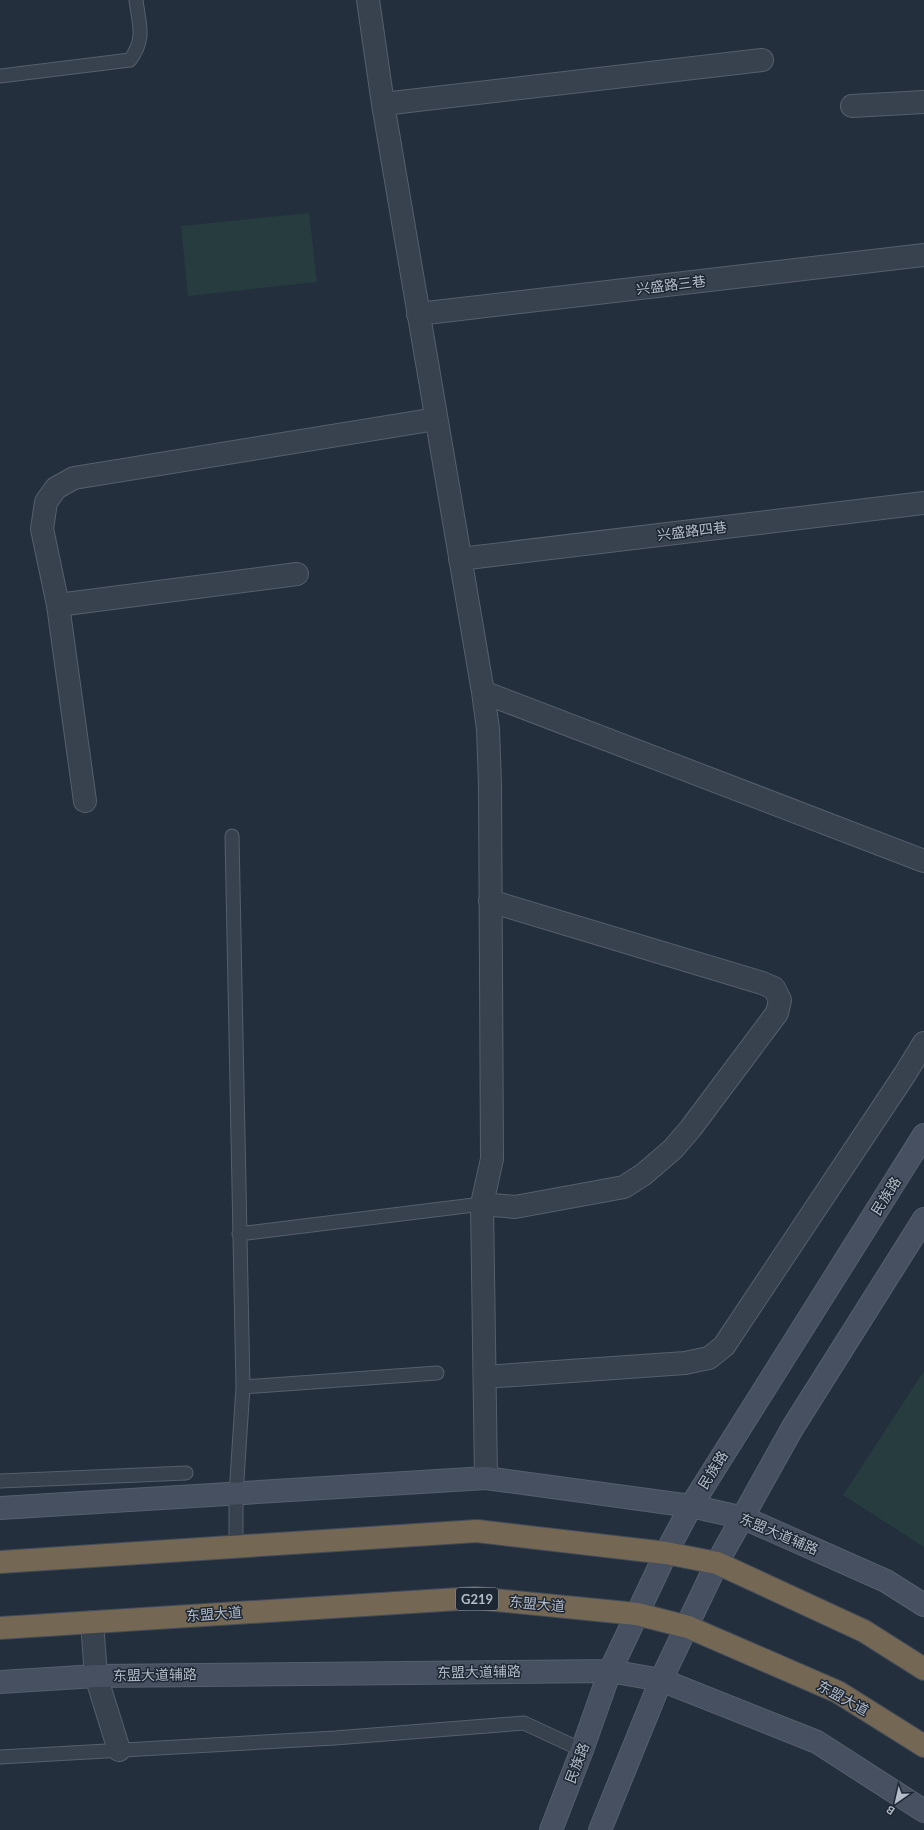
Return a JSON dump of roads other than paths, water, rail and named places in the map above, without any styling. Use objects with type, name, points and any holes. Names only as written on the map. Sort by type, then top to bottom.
[{"type":"highway","points":[[0,1562],[236,1548],[477,1531],[666,1554],[717,1563],[864,1631],[924,1669]]},
{"type":"highway","name":"东盟大道","points":[[0,1628],[475,1598],[637,1614],[688,1627],[838,1692],[924,1746]]},
{"type":"street","points":[[368,0],[383,104],[488,729],[492,1158],[482,1204],[486,1478]]},
{"type":"street","points":[[383,104],[762,60]]},
{"type":"street","points":[[852,106],[924,102]]},
{"type":"street","name":"兴盛路三巷","points":[[418,314],[924,255]]},
{"type":"street","points":[[85,801],[58,605],[42,528],[46,502],[56,488],[74,478],[436,419]]},
{"type":"street","name":"兴盛路四巷","points":[[460,559],[924,503]]},
{"type":"street","points":[[58,605],[297,574]]},
{"type":"street","points":[[483,692],[924,861]]},
{"type":"street","points":[[482,1204],[515,1207],[602,1192],[624,1187],[644,1174],[673,1149],[691,1128],[777,1013],[780,1000],[774,988],[762,983],[490,901]]},
{"type":"street","points":[[485,1377],[657,1366],[709,1358],[724,1346],[901,1081],[924,1043]]},
{"type":"street","name":"民族路","points":[[551,1830],[582,1750],[610,1671],[666,1554],[691,1506],[924,1135]]},
{"type":"street","points":[[600,1830],[661,1680],[688,1627],[717,1563],[744,1518],[793,1428],[924,1219]]},
{"type":"street","name":"东盟大道辅路","points":[[0,1508],[486,1478],[691,1506],[744,1518],[886,1581],[924,1605]]},
{"type":"street","points":[[92,1622],[96,1676],[119,1750]]},
{"type":"street","name":"东盟大道辅路","points":[[0,1682],[96,1676],[610,1671],[661,1680],[816,1742],[924,1811]]},
{"type":"lane","points":[[0,76],[130,60],[138,50],[141,39],[136,0]]},
{"type":"lane","points":[[232,836],[243,1386],[236,1494],[236,1548]]},
{"type":"lane","points":[[239,1234],[482,1204]]},
{"type":"lane","points":[[243,1386],[437,1373]]},
{"type":"lane","points":[[0,1481],[186,1473]]},
{"type":"lane","points":[[0,1757],[335,1738],[524,1723],[582,1750]]}]
